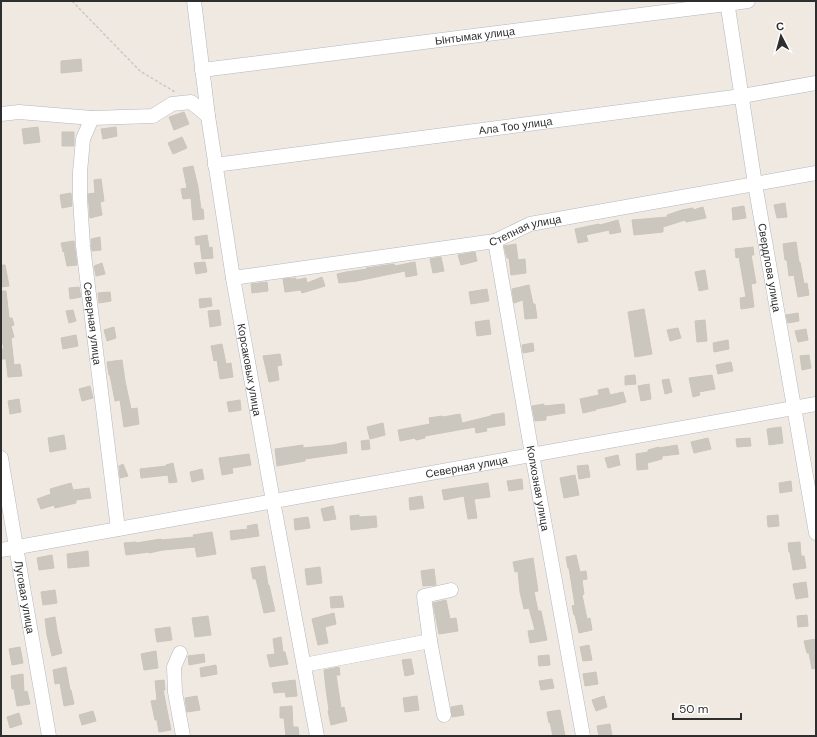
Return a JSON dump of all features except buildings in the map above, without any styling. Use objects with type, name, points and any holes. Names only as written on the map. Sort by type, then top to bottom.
[{"type":"street","name":"Корсаковых улица","points":[[194,1],[208,116],[233,278],[273,501],[318,736]]},
{"type":"street","name":"Ынтымак улица","points":[[202,70],[748,1]]},
{"type":"street","name":"Свердлова улица","points":[[727,3],[755,184],[816,533]]},
{"type":"street","name":"Ала Тоо улица","points":[[215,165],[742,96],[816,83]]},
{"type":"street","points":[[1,114],[19,112],[92,118],[153,116],[172,104],[191,102],[208,116]]},
{"type":"street","name":"Северная улица","points":[[92,118],[83,139],[80,172],[80,206],[83,246],[118,529]]},
{"type":"street","name":"Степная улица","points":[[233,278],[495,241],[530,224],[816,173]]},
{"type":"street","name":"Колхозная улица","points":[[495,241],[583,736]]},
{"type":"street","name":"Северная улица","points":[[1,550],[816,404]]},
{"type":"street","name":"Луговая улица","points":[[1,458],[50,736]]},
{"type":"street","points":[[444,715],[430,641],[424,596],[451,590]]},
{"type":"street","points":[[304,665],[430,641]]},
{"type":"street","points":[[180,653],[174,667],[175,692],[183,736]]},
{"type":"path","points":[[72,1],[140,71],[191,102]]}]
